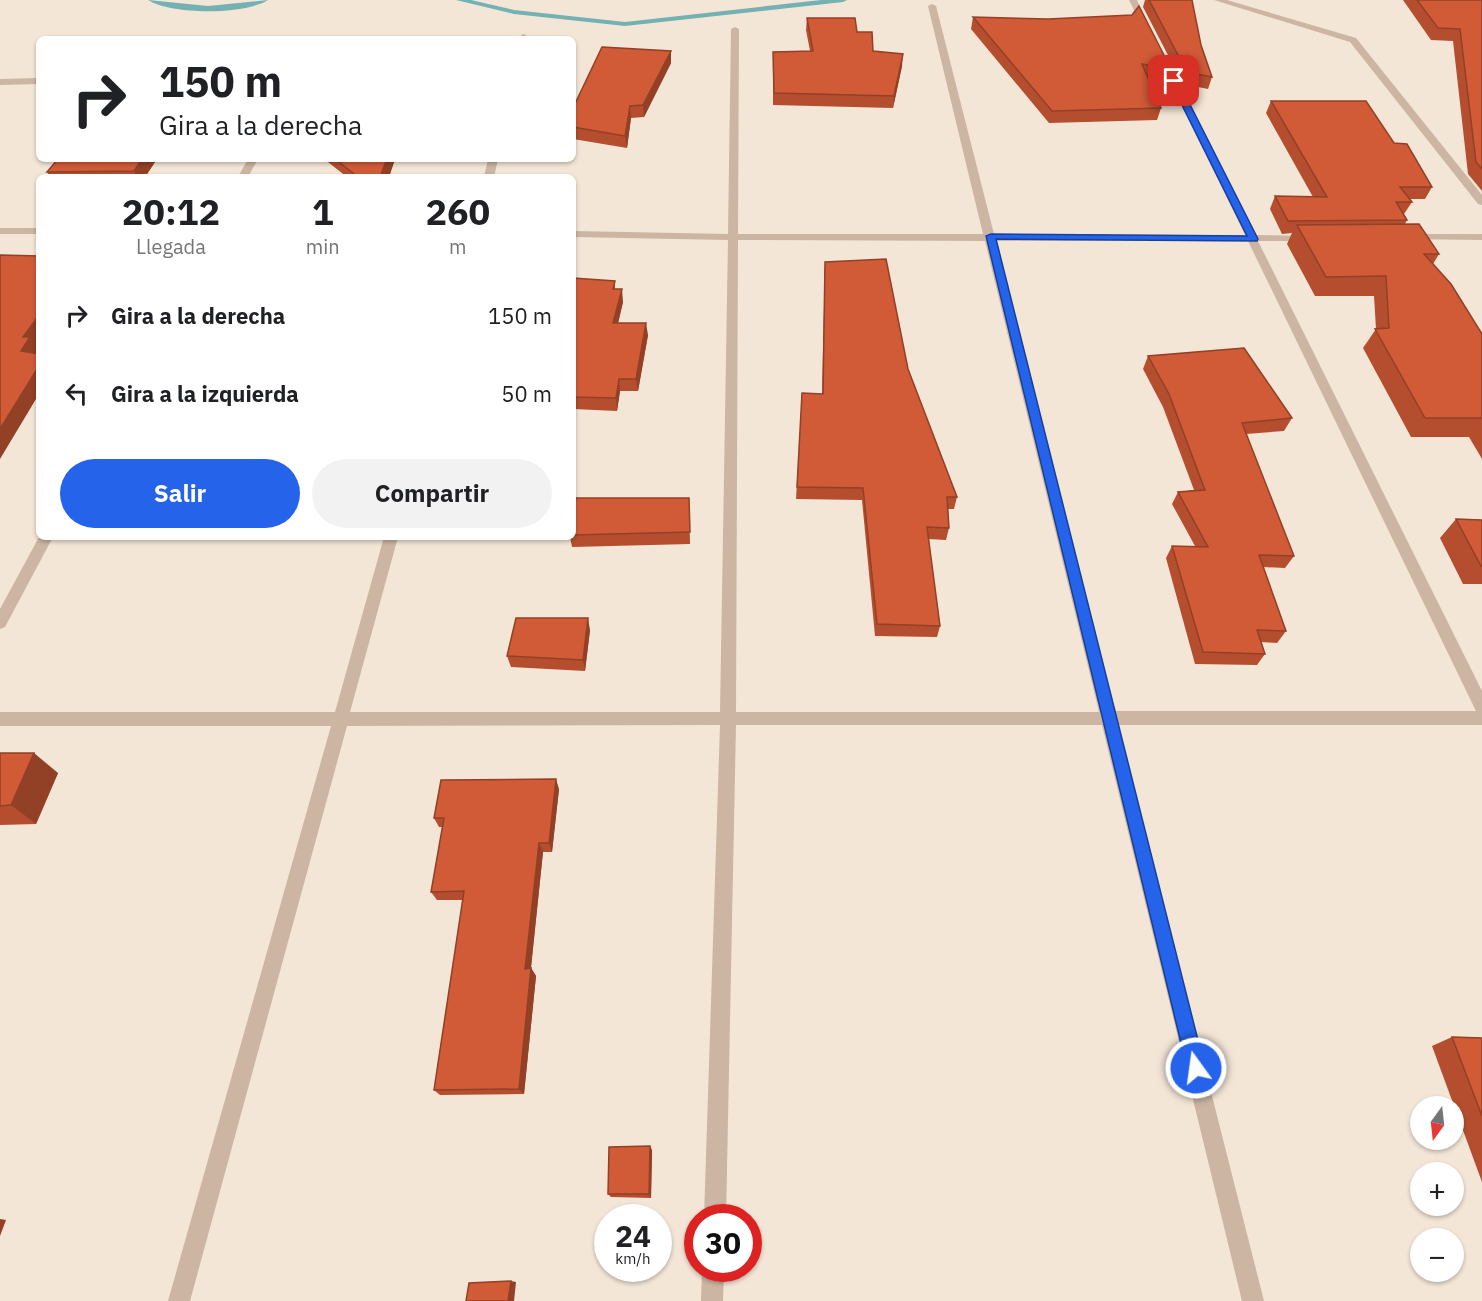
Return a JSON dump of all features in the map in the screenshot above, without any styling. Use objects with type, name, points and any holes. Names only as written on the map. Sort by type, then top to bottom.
[{"type":"street","points":[[1133,0],[1254,239],[1482,708]]},
{"type":"street","points":[[1218,0],[1353,40],[1482,202]]},
{"type":"street","points":[[932,6],[991,236],[1253,1301]]},
{"type":"street","points":[[715,1204],[728,719],[735,29]]},
{"type":"street","points":[[0,82],[36,81]]},
{"type":"street","points":[[0,231],[36,231]]},
{"type":"street","points":[[576,234],[732,237],[1322,238]]},
{"type":"street","points":[[1391,238],[1482,237]]},
{"type":"street","points":[[0,623],[44,540]]},
{"type":"street","points":[[179,1301],[390,540]]},
{"type":"street","points":[[0,719],[1482,718]]},
{"type":"street","points":[[712,1301],[713,1282]]},
{"type":"building","points":[[1149,0],[1192,0],[1201,45],[1212,77],[1187,72]]},
{"type":"building","points":[[1417,0],[1482,0],[1482,169],[1476,162],[1460,29],[1438,28]]},
{"type":"building","points":[[1139,6],[1171,69],[1142,64],[1161,108],[1052,111],[973,17],[1048,19],[1132,15]]},
{"type":"building","points":[[807,18],[855,18],[857,32],[872,32],[873,51],[903,54],[894,96],[774,93],[773,52],[813,51]]},
{"type":"building","points":[[602,47],[671,51],[643,105],[630,106],[625,136],[576,128],[576,102]]},
{"type":"building","points":[[1271,101],[1366,101],[1394,143],[1407,144],[1432,187],[1400,187],[1412,202],[1396,202],[1407,220],[1288,221],[1275,196],[1327,197]]},
{"type":"building","points":[[55,162],[140,162],[134,171],[47,172]]},
{"type":"building","points":[[339,162],[386,162],[381,174],[354,174]]},
{"type":"building","points":[[1419,224],[1439,254],[1424,254],[1451,284],[1482,334],[1482,418],[1425,418],[1375,329],[1389,328],[1386,276],[1326,277],[1297,225]]},
{"type":"building","points":[[0,255],[36,256],[36,319],[23,337],[30,337],[21,351],[36,354],[36,371],[0,429]]},
{"type":"building","points":[[886,259],[908,369],[957,497],[947,497],[949,528],[927,527],[940,626],[877,624],[863,488],[797,487],[802,393],[823,394],[825,262]]},
{"type":"building","points":[[576,278],[615,281],[613,289],[622,289],[613,323],[646,323],[636,379],[619,379],[616,398],[576,397]]},
{"type":"building","points":[[1244,348],[1292,418],[1242,423],[1294,556],[1259,555],[1286,631],[1257,630],[1265,654],[1203,652],[1172,546],[1208,547],[1178,492],[1205,490],[1169,394],[1148,356]]},
{"type":"building","points":[[576,498],[689,498],[690,532],[576,535]]},
{"type":"building","points":[[1456,519],[1482,520],[1482,566],[1481,566]]},
{"type":"building","points":[[516,618],[588,618],[583,660],[507,656]]},
{"type":"building","points":[[0,753],[34,753],[11,805],[0,806]]},
{"type":"building","points":[[556,779],[549,843],[539,843],[525,969],[531,968],[519,1089],[434,1090],[464,891],[431,892],[444,818],[434,818],[441,780]]},
{"type":"building","points":[[1452,1037],[1482,1038],[1482,1116]]},
{"type":"building","points":[[650,1146],[649,1194],[608,1194],[609,1147]]},
{"type":"building","points":[[511,1281],[508,1301],[466,1301],[469,1283]]},
{"type":"waterway","points":[[152,0],[208,9],[236,7],[264,0]]},
{"type":"waterway","points":[[460,0],[514,12],[625,24],[843,0]]},
{"type":"route","points":[[1174,81],[1254,239],[991,236],[1196,1068]]}]
